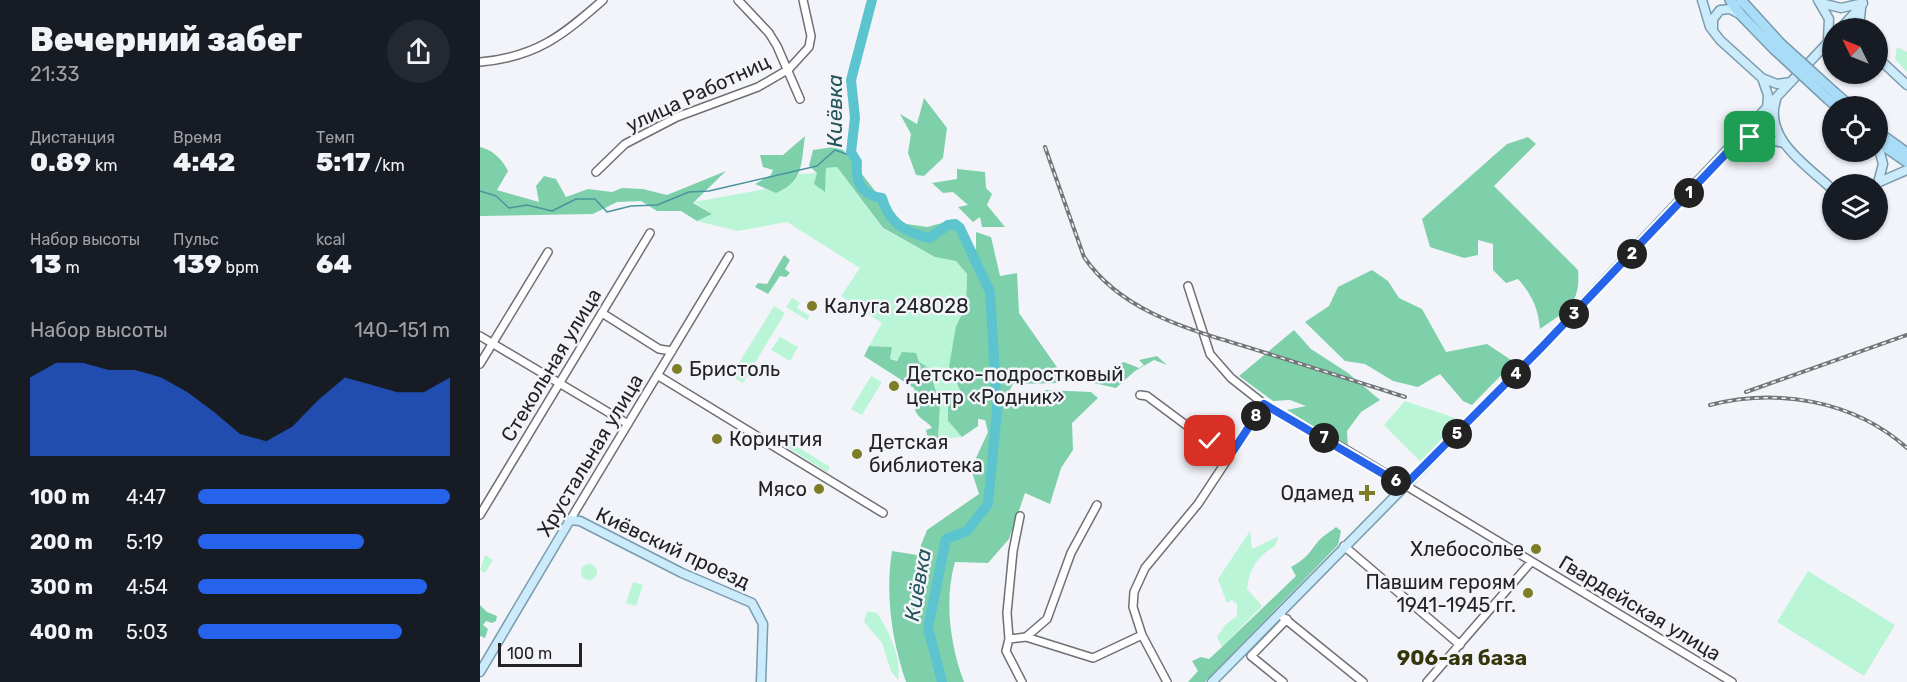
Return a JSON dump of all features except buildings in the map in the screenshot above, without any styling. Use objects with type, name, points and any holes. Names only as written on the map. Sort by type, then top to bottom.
[{"type":"highway","points":[[1730,0],[1744,6],[1777,46],[1831,96]]},
{"type":"highway","points":[[1888,140],[1907,153]]},
{"type":"highway","points":[[1888,150],[1907,162]]},
{"type":"main road","points":[[1702,0],[1708,21],[1715,34],[1762,78],[1777,84],[1792,82]]},
{"type":"main road","points":[[1819,1],[1841,8],[1865,2]]},
{"type":"main road","points":[[1819,1],[1827,18]]},
{"type":"main road","points":[[1850,18],[1865,2]]},
{"type":"main road","points":[[1859,18],[1859,12],[1865,2]]},
{"type":"main road","points":[[1715,34],[1713,19],[1720,10],[1744,6]]},
{"type":"main road","points":[[1212,682],[1283,616],[1344,546],[1533,356],[1822,50]]},
{"type":"main road","points":[[1888,67],[1907,85]]},
{"type":"main road","points":[[1762,78],[1768,95],[1766,110]]},
{"type":"main road","points":[[1776,100],[1774,117],[1783,143],[1822,180]]},
{"type":"main road","points":[[1739,140],[1760,137],[1783,143]]},
{"type":"main road","points":[[1891,143],[1907,144]]},
{"type":"main road","points":[[1888,179],[1907,171]]},
{"type":"main road","name":"Хрустальная улица","points":[[480,672],[570,520]]},
{"type":"main road","name":"Киёвский проезд","points":[[570,520],[579,521],[682,573],[752,603],[763,624],[761,682]]},
{"type":"street","points":[[480,62],[504,60],[560,37],[603,0]]},
{"type":"street","points":[[738,0],[769,33],[789,69],[800,99]]},
{"type":"street","name":"улица Работниц","points":[[596,172],[626,144],[677,117],[758,87],[789,69],[809,47],[811,36],[803,0]]},
{"type":"street","name":"Стекольная улица","points":[[480,515],[650,233]]},
{"type":"street","points":[[480,364],[548,252]]},
{"type":"street","name":"Хрустальная улица","points":[[570,520],[729,256]]},
{"type":"street","name":"Гвардейская улица","points":[[1188,286],[1210,354],[1231,378],[1264,404],[1732,682]]},
{"type":"street","points":[[602,313],[659,349],[672,351]]},
{"type":"street","points":[[480,336],[627,424]]},
{"type":"street","points":[[657,375],[883,513]]},
{"type":"street","points":[[1140,395],[1147,396],[1229,457]]},
{"type":"street","points":[[1167,682],[1142,634],[1133,607],[1134,592],[1150,561],[1198,504],[1264,404]]},
{"type":"street","points":[[1026,637],[1047,619],[1071,553],[1097,505]]},
{"type":"street","points":[[1020,516],[1007,613],[1009,639],[1005,651],[1022,682]]},
{"type":"street","points":[[1344,546],[1460,645]]},
{"type":"street","points":[[1426,682],[1531,562]]},
{"type":"street","points":[[1283,682],[1251,656],[1283,616],[1363,682]]},
{"type":"street","points":[[1009,639],[1026,637],[1093,658],[1142,634]]},
{"type":"green space","points":[[1897,47],[1907,52],[1907,72],[1895,59]]},
{"type":"green space","points":[[924,98],[947,128],[943,158],[924,176],[916,175],[908,153],[911,134],[900,114],[917,124]]},
{"type":"green space","points":[[805,136],[801,163],[792,183],[776,193],[755,184],[771,175],[773,170],[763,167],[760,155],[783,155]]},
{"type":"green space","points":[[1528,137],[1536,144],[1494,186],[1578,270],[1577,291],[1570,306],[1540,329],[1536,308],[1523,285],[1518,279],[1506,283],[1493,270],[1493,244],[1478,240],[1478,255],[1464,258],[1430,247],[1422,219],[1507,144]]},
{"type":"green space","points":[[840,146],[900,223],[927,227],[953,220],[971,251],[976,249],[976,232],[991,237],[1000,276],[1017,273],[1019,313],[1061,373],[1059,383],[1013,384],[1006,398],[1010,405],[1046,390],[1091,392],[1098,398],[1072,423],[1073,450],[1061,468],[1050,504],[1025,493],[1009,539],[988,563],[955,562],[950,592],[950,622],[955,653],[964,682],[906,682],[891,618],[889,584],[892,551],[917,555],[927,530],[979,494],[971,469],[988,432],[985,420],[978,419],[978,426],[962,437],[948,421],[948,398],[961,392],[949,367],[956,326],[966,306],[967,274],[956,261],[935,257],[883,228],[837,167],[826,168],[825,192],[814,184],[817,173],[809,166],[813,150]]},
{"type":"green space","points":[[480,147],[497,156],[508,171],[497,190],[539,202],[536,186],[544,176],[556,179],[566,197],[588,189],[612,192],[622,188],[643,189],[667,195],[726,171],[693,203],[712,214],[697,221],[681,211],[657,211],[641,201],[617,202],[593,214],[480,216]]},
{"type":"green space","points":[[837,167],[883,229],[935,257],[956,261],[967,274],[966,306],[956,326],[961,393],[948,398],[948,421],[962,437],[938,439],[940,406],[929,368],[919,362],[890,359],[892,347],[869,346],[882,323],[841,296],[860,268],[787,222],[738,231],[697,221],[712,214],[694,202],[765,189],[781,191],[789,186],[799,174],[817,173],[825,191],[826,168]]},
{"type":"green space","points":[[957,169],[985,172],[986,188],[992,194],[987,205],[1005,227],[982,227],[980,217],[973,222],[958,207],[968,205],[953,192],[943,193],[932,183],[957,179]]},
{"type":"green space","points":[[784,255],[790,260],[785,269],[790,273],[786,277],[780,276],[768,294],[755,287],[758,283],[767,284]]},
{"type":"green space","points":[[1372,270],[1388,281],[1399,298],[1422,309],[1446,352],[1487,344],[1514,362],[1472,405],[1463,401],[1440,374],[1418,387],[1393,381],[1365,364],[1345,361],[1305,322],[1329,306],[1338,287]]},
{"type":"green space","points":[[792,298],[800,303],[797,308],[810,316],[807,320],[786,307]]},
{"type":"green space","points":[[774,306],[785,313],[743,383],[731,376]]},
{"type":"green space","points":[[1294,330],[1311,349],[1348,373],[1380,400],[1361,412],[1347,431],[1348,448],[1287,410],[1306,406],[1290,400],[1273,401],[1239,376]]},
{"type":"green space","points":[[780,337],[798,347],[790,361],[771,350]]},
{"type":"green space","points":[[869,346],[892,347],[890,359],[897,361],[902,352],[916,353],[919,362],[929,368],[940,406],[938,439],[927,435],[926,430],[932,428],[916,412],[914,388],[864,356]]},
{"type":"green space","points":[[1157,356],[1167,365],[1154,360],[1135,371],[1116,388],[1085,381],[1124,362],[1139,368],[1144,365],[1139,360]]},
{"type":"green space","points":[[871,376],[882,382],[862,415],[851,409]]},
{"type":"green space","points":[[1405,401],[1464,421],[1422,463],[1384,425]]},
{"type":"green space","points":[[788,441],[830,467],[827,472],[785,446]]},
{"type":"green space","points":[[1336,527],[1341,531],[1338,545],[1205,682],[1188,682],[1198,671],[1192,661],[1201,657],[1209,659],[1222,647],[1296,576],[1291,567],[1303,560],[1320,539]]},
{"type":"green space","points":[[1250,531],[1252,549],[1279,536],[1275,546],[1255,564],[1248,582],[1247,589],[1262,606],[1222,647],[1217,637],[1225,625],[1237,616],[1237,604],[1232,600],[1227,603],[1218,579]]},
{"type":"green space","points":[[485,555],[493,560],[485,573],[480,570]]},
{"type":"green space","points":[[589,564],[595,566],[597,572],[595,578],[589,580],[583,578],[581,572],[583,566]]},
{"type":"green space","points":[[1808,571],[1895,625],[1864,676],[1777,622]]},
{"type":"green space","points":[[633,582],[643,585],[636,606],[626,603]]},
{"type":"green space","points":[[480,605],[487,612],[497,616],[496,621],[492,623],[486,621],[483,625],[488,629],[485,638],[480,636]]},
{"type":"green space","points":[[867,611],[877,613],[890,636],[898,663],[898,680],[891,671],[882,643],[864,622]]},
{"type":"waterway","name":"Киёвка","points":[[872,0],[851,80],[855,118],[851,152],[857,162],[857,176],[861,186],[869,194],[882,198],[894,220],[913,233],[929,238],[948,225],[955,224],[960,228],[990,292],[997,410],[988,504],[967,531],[946,539],[928,628],[942,682]]},
{"type":"waterway","points":[[480,191],[496,196],[509,208],[527,205],[552,211],[576,199],[595,199],[607,212],[631,206],[657,205],[689,192],[709,191],[817,166],[835,150],[852,156]]},
{"type":"railway","points":[[1045,147],[1084,257],[1101,277],[1121,294],[1166,320],[1405,397]]},
{"type":"railway","points":[[1746,392],[1907,335]]},
{"type":"railway","points":[[1710,405],[1762,398],[1788,398],[1814,402],[1863,419],[1886,432],[1907,448]]},
{"type":"place","name":"Калуга 248028","points":[[812,306]]},
{"type":"place","name":"Бристоль","points":[[677,369]]},
{"type":"place","name":"Детско-подростковый центр «Родник»","points":[[894,386]]},
{"type":"place","name":"Коринтия","points":[[717,439]]},
{"type":"place","name":"Детская библиотека","points":[[857,454]]},
{"type":"place","name":"Мясо","points":[[819,489]]},
{"type":"place","name":"Одамед","points":[[1367,493]]},
{"type":"place","name":"Хлебосолье","points":[[1536,549]]},
{"type":"place","name":"Павшим героям 1941-1945 гг.","points":[[1528,593]]},
{"type":"district","name":"906-ая база","points":[[1462,658]]},
{"type":"route","points":[[1210,441],[1229,457],[1264,404],[1404,486],[1642,244],[1739,140],[1750,137]]}]
